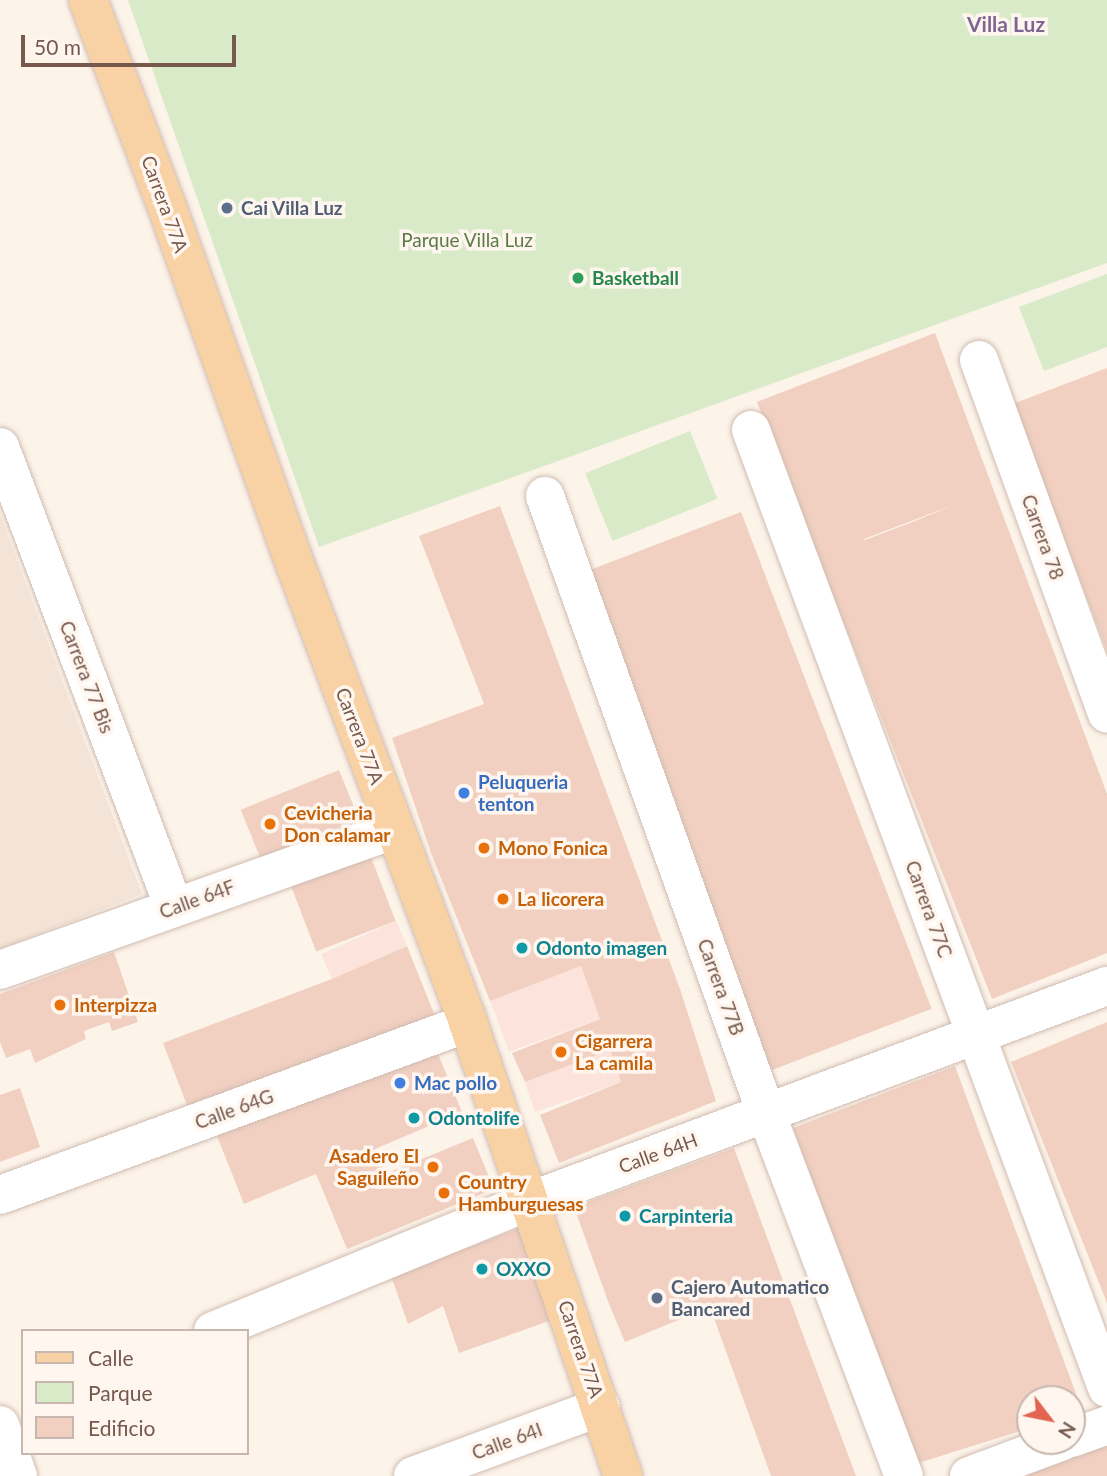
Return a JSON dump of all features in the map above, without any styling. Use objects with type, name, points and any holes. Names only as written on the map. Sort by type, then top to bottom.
[{"type":"main road","name":"Carrera 77A","points":[[88,0],[166,204],[295,564],[468,1023],[623,1476]]},
{"type":"street","name":"Carrera 78","points":[[979,360],[1107,714]]},
{"type":"street","name":"Carrera 77C","points":[[751,430],[1107,1388]]},
{"type":"street","name":"Carrera 77 Bis","points":[[0,447],[174,906]]},
{"type":"street","name":"Carrera 77B","points":[[545,496],[766,1113],[904,1476]]},
{"type":"street","name":"Calle 64F","points":[[0,970],[395,829]]},
{"type":"street","name":"Calle 64H","points":[[219,1329],[530,1201],[1107,986]]},
{"type":"street","name":"Calle 64G","points":[[0,1195],[468,1023]]},
{"type":"street","name":"Calle 64I","points":[[413,1476],[601,1407]]},
{"type":"street","points":[[0,1418],[21,1410]]},
{"type":"street","points":[[0,1424],[18,1476]]},
{"type":"street","points":[[1086,1433],[1107,1425]]},
{"type":"street","points":[[969,1476],[1025,1455]]},
{"type":"shaded area","points":[[0,514],[142,894],[0,949]]},
{"type":"shaded area","points":[[396,921],[407,946],[332,979],[321,954]]},
{"type":"shaded area","points":[[581,966],[600,1019],[509,1052],[490,999]]},
{"type":"shaded area","points":[[610,1050],[621,1082],[535,1112],[524,1080]]},
{"type":"green space","name":"Parque Villa Luz","points":[[128,0],[1107,0],[1107,263],[319,547]]},
{"type":"green space","points":[[1107,274],[1107,347],[1044,371],[1019,307]]},
{"type":"green space","points":[[690,431],[717,499],[613,541],[585,473]]},
{"type":"building","points":[[935,333],[1107,794],[1107,953],[992,999],[757,402]],"holes":[[[956,504],[865,540],[864,539]]]},
{"type":"building","points":[[1107,368],[1107,651],[1013,404]]},
{"type":"building","points":[[500,506],[680,989],[716,1101],[559,1163],[540,1115],[621,1082],[610,1050],[525,1082],[512,1053],[600,1019],[581,966],[490,1001],[431,853],[392,738],[484,704],[419,536]]},
{"type":"building","points":[[741,512],[932,1009],[768,1071],[578,575]]},
{"type":"building","points":[[339,770],[358,818],[260,858],[241,810]]},
{"type":"building","points":[[369,852],[396,921],[316,952],[290,882]]},
{"type":"building","points":[[407,946],[435,1016],[190,1113],[163,1043],[332,979]]},
{"type":"building","points":[[114,952],[138,1022],[112,1031],[109,1022],[84,1031],[86,1039],[35,1063],[30,1049],[6,1058],[0,1042],[0,994]]},
{"type":"building","points":[[1107,1022],[1107,1303],[1011,1062]]},
{"type":"building","points":[[436,1049],[462,1112],[375,1149],[385,1174],[473,1138],[494,1189],[347,1249],[316,1174],[244,1204],[213,1126]]},
{"type":"building","points":[[955,1066],[1073,1385],[1016,1385],[1016,1432],[915,1464],[793,1128]]},
{"type":"building","points":[[20,1088],[40,1147],[0,1162],[0,1095]]},
{"type":"building","points":[[734,1148],[856,1476],[771,1476],[710,1307],[625,1342],[609,1304],[574,1207]]},
{"type":"building","points":[[520,1228],[552,1320],[459,1353],[443,1306],[408,1324],[391,1276]]},
{"type":"building","points":[[1107,1438],[1107,1476],[1015,1476],[1066,1455],[1086,1455],[1086,1447]]},
{"type":"place","name":"Cai Villa Luz","points":[[227,208]]},
{"type":"place","name":"Basketball","points":[[578,278]]},
{"type":"place","name":"Peluqueria tenton","points":[[464,793]]},
{"type":"place","name":"Cevicheria Don calamar","points":[[270,824]]},
{"type":"place","name":"Mono Fonica","points":[[484,848]]},
{"type":"place","name":"La licorera","points":[[503,899]]},
{"type":"place","name":"Odonto imagen","points":[[522,948]]},
{"type":"place","name":"Interpizza","points":[[60,1005]]},
{"type":"place","name":"Cigarrera La camila","points":[[561,1052]]},
{"type":"place","name":"Mac pollo","points":[[400,1083]]},
{"type":"place","name":"Odontolife","points":[[414,1118]]},
{"type":"place","name":"Asadero El Saguileño","points":[[433,1167]]},
{"type":"place","name":"Country Hamburguesas","points":[[444,1193]]},
{"type":"place","name":"Carpinteria","points":[[625,1216]]},
{"type":"place","name":"OXXO","points":[[482,1269]]},
{"type":"place","name":"Cajero Automatico Bancared","points":[[657,1298]]},
{"type":"district","name":"Villa Luz","points":[[1006,24]]}]
